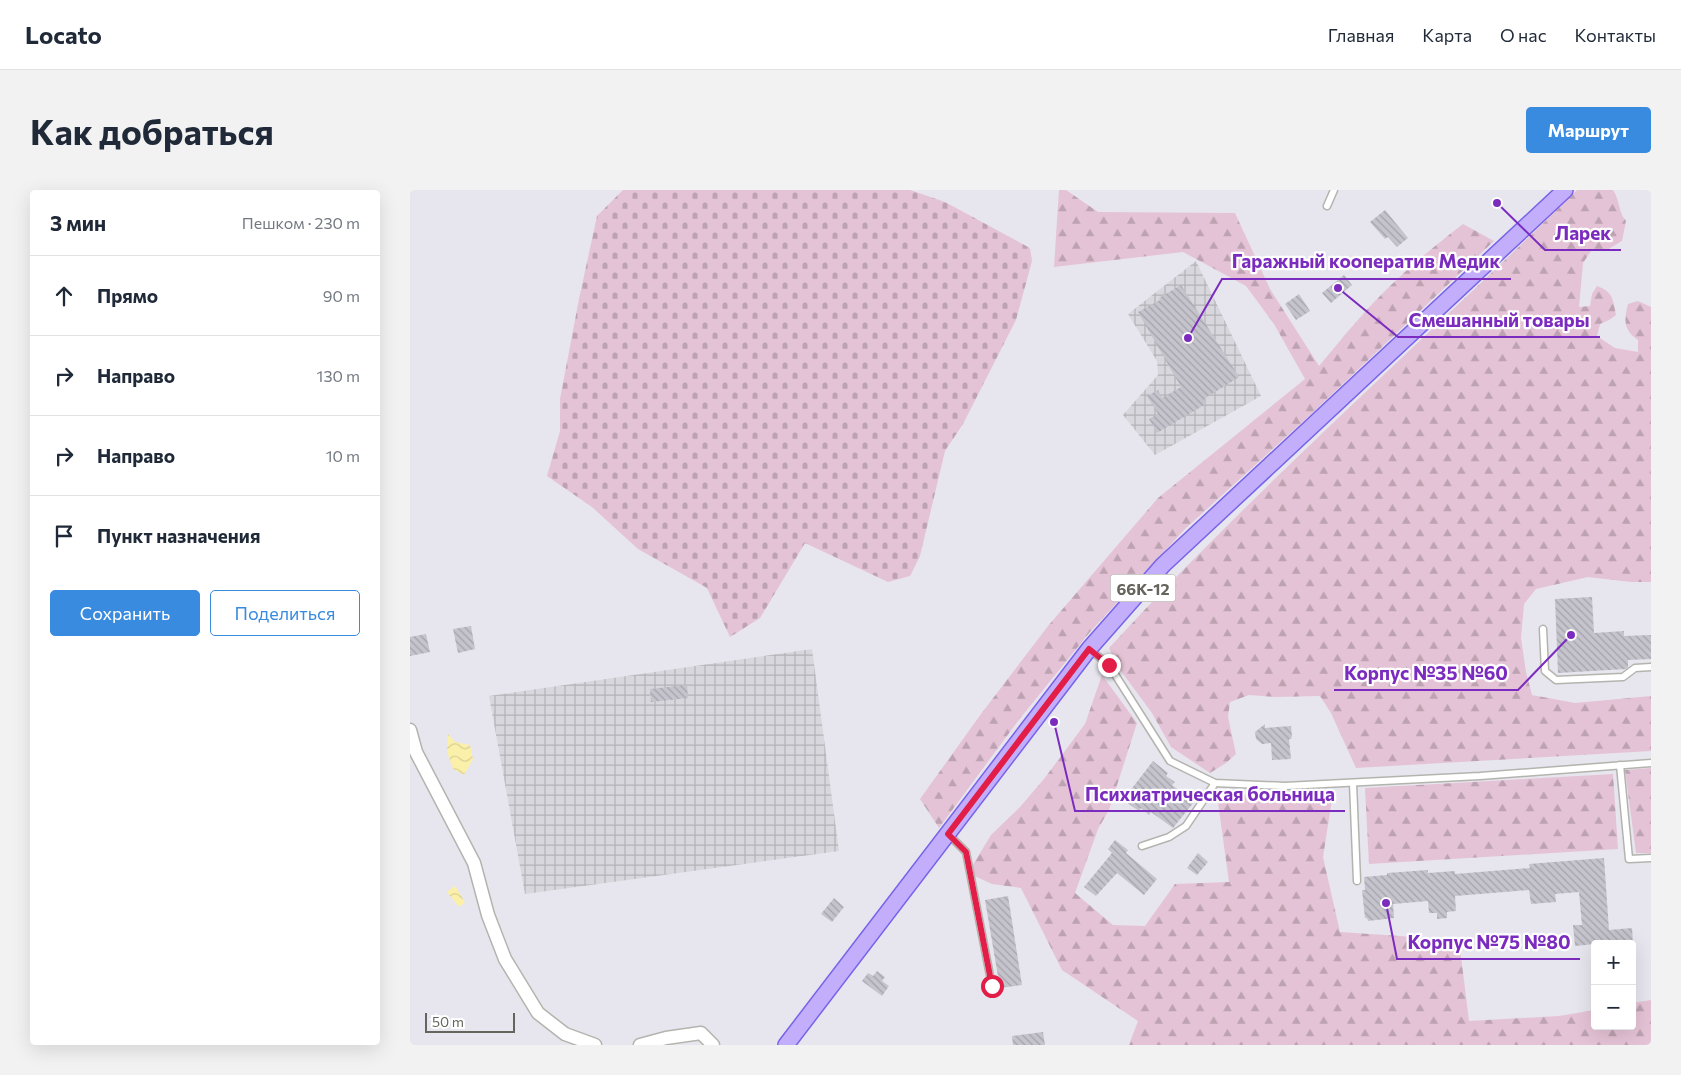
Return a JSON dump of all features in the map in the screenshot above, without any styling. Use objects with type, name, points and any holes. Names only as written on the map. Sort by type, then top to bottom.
[{"type":"main road","name":"66К-12","points":[[786,1045],[1089,649],[1163,565],[1565,190]]},
{"type":"street","points":[[410,730],[416,752],[474,863],[488,915],[505,959],[538,1013],[566,1034],[595,1045]]},
{"type":"street","points":[[640,1045],[666,1038],[701,1033],[713,1045]]},
{"type":"lane","points":[[1327,206],[1334,190]]},
{"type":"lane","points":[[1543,629],[1545,671],[1556,680],[1623,677],[1635,668],[1651,667]]},
{"type":"lane","points":[[1089,649],[1109,665],[1170,761],[1215,783],[1285,786],[1353,783],[1480,776],[1651,763]]},
{"type":"lane","points":[[1620,765],[1629,859],[1651,858]]},
{"type":"lane","points":[[1142,846],[1170,837],[1186,826],[1215,783]]},
{"type":"lane","points":[[1353,783],[1357,881]]},
{"type":"lane","points":[[948,834],[966,852],[992,986]]},
{"type":"shaded area","points":[[1196,261],[1261,396],[1155,455],[1123,415],[1158,375],[1157,361],[1128,314]]},
{"type":"shaded area","points":[[812,649],[839,851],[525,894],[489,696]]},
{"type":"green space","points":[[623,190],[910,190],[945,202],[1030,248],[1032,261],[1016,320],[963,424],[945,451],[920,556],[910,576],[888,582],[805,543],[760,618],[730,637],[707,588],[638,549],[592,507],[547,476],[560,431],[560,399],[597,216]]},
{"type":"green space","points":[[1059,190],[1066,190],[1098,212],[1235,213],[1270,289],[1319,366],[1352,326],[1394,282],[1463,224],[1494,241],[1308,417],[1185,529],[1090,632],[1018,721],[939,828],[920,799],[981,714],[1048,626],[1158,498],[1305,379],[1274,324],[1246,286],[1183,252],[1054,267]]},
{"type":"green space","points":[[1577,190],[1613,190],[1626,221],[1622,241],[1607,250],[1591,251],[1583,263],[1579,307],[1590,306],[1592,294],[1597,286],[1609,294],[1615,309],[1616,315],[1600,324],[1597,336],[1615,348],[1638,352],[1638,340],[1627,328],[1626,324],[1628,304],[1638,301],[1651,307],[1651,582],[1631,582],[1588,577],[1536,589],[1524,604],[1521,638],[1526,672],[1532,695],[1575,703],[1651,696],[1651,751],[1356,768],[1331,713],[1320,696],[1276,697],[1249,695],[1230,702],[1228,717],[1236,754],[1226,763],[1210,773],[1171,747],[1152,713],[1118,667],[1109,648],[1165,588],[1281,473]]},
{"type":"green space","points":[[1102,675],[1137,723],[1109,810],[1098,829],[1075,893],[1113,925],[1145,926],[1175,884],[1229,882],[1217,795],[1333,793],[1323,857],[1340,932],[1459,940],[1469,1021],[1559,1016],[1591,1011],[1591,1030],[1636,1030],[1636,1002],[1651,1000],[1651,1045],[1129,1045],[1138,1021],[1062,970],[1021,888],[992,884],[968,873],[991,835],[1020,807],[1044,779],[1085,724]]},
{"type":"green space","points":[[1651,768],[1651,853],[1636,853],[1625,770]]},
{"type":"green space","points":[[1613,774],[1618,849],[1369,864],[1365,788]]},
{"type":"water","points":[[448,734],[455,742],[470,745],[473,759],[464,775],[453,769],[447,752]]},
{"type":"water","points":[[455,886],[465,902],[459,907],[447,892]]},
{"type":"building","points":[[1385,210],[1408,238],[1397,247],[1388,237],[1385,239],[1370,222]]},
{"type":"building","points":[[1344,275],[1352,285],[1331,303],[1322,293]]},
{"type":"building","points":[[1181,285],[1239,377],[1204,399],[1206,404],[1157,433],[1149,419],[1158,414],[1147,396],[1158,390],[1162,398],[1181,387],[1138,312],[1160,300],[1159,298]]},
{"type":"building","points":[[1299,294],[1310,311],[1296,320],[1285,304]]},
{"type":"building","points":[[1592,597],[1594,633],[1624,631],[1624,636],[1651,635],[1651,659],[1628,660],[1628,667],[1626,669],[1558,673],[1555,599]]},
{"type":"building","points":[[471,626],[475,649],[458,653],[453,629]]},
{"type":"building","points":[[426,634],[430,652],[410,656],[410,637]]},
{"type":"building","points":[[687,685],[688,698],[651,702],[650,689]]},
{"type":"building","points":[[1265,724],[1265,728],[1291,726],[1292,736],[1289,739],[1291,759],[1272,760],[1271,743],[1262,744],[1256,739],[1255,732]]},
{"type":"building","points":[[1153,761],[1168,773],[1166,776],[1175,782],[1172,785],[1194,802],[1173,828],[1151,812],[1149,815],[1141,808],[1139,811],[1123,800]]},
{"type":"building","points":[[1115,840],[1128,850],[1126,853],[1157,879],[1144,895],[1117,873],[1096,896],[1084,887],[1112,853],[1108,849]]},
{"type":"building","points":[[1198,853],[1208,862],[1197,875],[1187,868]]},
{"type":"building","points":[[1604,858],[1609,930],[1632,928],[1633,940],[1591,940],[1591,944],[1575,946],[1573,925],[1582,925],[1579,892],[1555,894],[1556,902],[1531,904],[1529,890],[1455,896],[1456,911],[1447,912],[1447,918],[1437,919],[1437,913],[1429,913],[1428,901],[1393,904],[1394,918],[1368,921],[1365,918],[1362,890],[1365,890],[1364,877],[1428,870],[1428,873],[1455,871],[1455,874],[1530,868],[1529,864]]},
{"type":"building","points":[[1008,896],[1022,985],[1000,988],[985,900]]},
{"type":"building","points":[[834,898],[844,907],[832,922],[821,914]]},
{"type":"building","points":[[877,971],[885,977],[882,981],[889,986],[882,996],[862,981],[868,973],[873,976]]},
{"type":"building","points":[[1043,1032],[1045,1045],[1013,1045],[1012,1036]]},
{"type":"place","name":"Ларек","points":[[1497,203]]},
{"type":"place","name":"Смешанный товары","points":[[1338,288]]},
{"type":"place","name":"Гаражный кооператив Медик","points":[[1188,338]]},
{"type":"place","name":"Корпус №35 №60","points":[[1571,635]]},
{"type":"place","name":"Психиатрическая больница","points":[[1054,722]]},
{"type":"place","name":"Корпус №75 №80","points":[[1386,903]]},
{"type":"route","points":[[992,986],[966,852],[948,834],[1089,649],[1109,665]]}]
